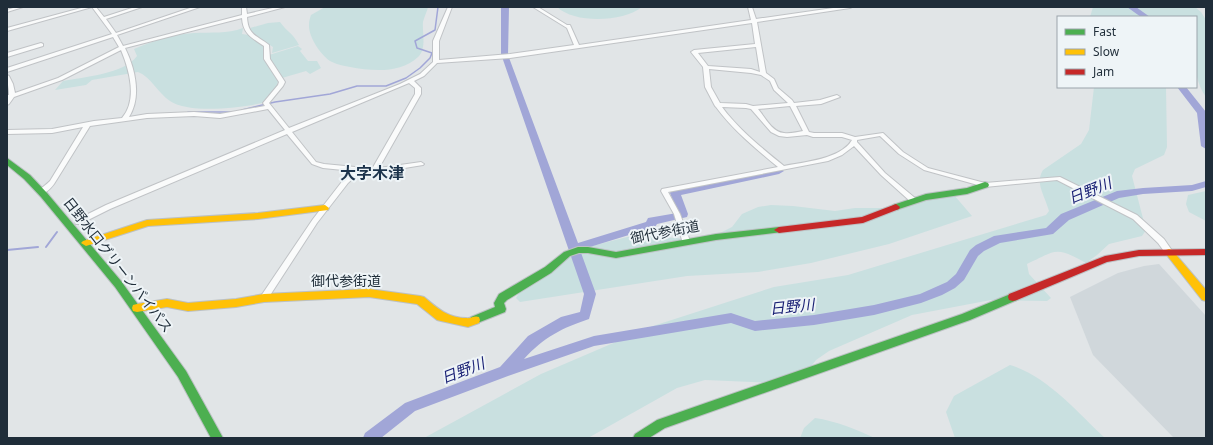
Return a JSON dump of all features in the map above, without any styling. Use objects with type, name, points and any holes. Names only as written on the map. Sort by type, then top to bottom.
[{"type":"main road","name":"日野水口グリーンバイパス","points":[[7,161],[42,191],[137,308],[182,375],[217,438]]},
{"type":"main road","name":"御代参街道","points":[[137,308],[167,302],[188,307],[236,303],[264,298],[369,292],[420,300],[441,317],[468,324],[497,312],[501,309],[499,303],[500,299],[548,270],[575,251],[588,250],[616,255],[645,251],[686,241],[863,220],[913,200],[934,195],[975,191],[985,185]]},
{"type":"main road","points":[[86,244],[146,223],[258,216],[325,208]]},
{"type":"main road","points":[[1169,252],[1206,297]]},
{"type":"main road","points":[[639,438],[661,424],[966,317],[1105,259],[1127,254],[1206,252]]},
{"type":"street","points":[[7,11],[21,7]]},
{"type":"street","points":[[7,30],[90,7]]},
{"type":"street","points":[[94,7],[115,35],[131,69],[134,94],[130,111],[124,119]]},
{"type":"street","points":[[103,19],[140,7]]},
{"type":"street","points":[[7,70],[198,7]]},
{"type":"street","points":[[7,132],[59,130],[124,119],[187,114],[220,116],[268,105],[282,82],[267,59],[266,45],[250,35],[245,23],[244,7]]},
{"type":"street","points":[[10,96],[60,79],[121,48],[283,7]]},
{"type":"street","points":[[78,222],[108,207],[410,81],[425,73],[436,62],[437,54],[435,46],[450,7]]},
{"type":"street","points":[[535,7],[567,26],[577,46]]},
{"type":"street","points":[[750,7],[754,21],[763,74]]},
{"type":"street","points":[[436,62],[510,56],[850,7]]},
{"type":"street","points":[[758,45],[694,52],[706,67],[708,87],[718,105],[733,126],[782,167]]},
{"type":"street","points":[[7,55],[42,48],[45,58]]},
{"type":"street","points":[[706,67],[751,71],[763,74],[772,80],[776,89],[792,104],[807,133]]},
{"type":"street","points":[[7,77],[13,90],[7,103]]},
{"type":"street","points":[[374,171],[418,94],[418,88],[410,81]]},
{"type":"street","points":[[753,108],[820,102],[837,97]]},
{"type":"street","points":[[268,105],[314,163],[319,166],[355,169],[358,172]]},
{"type":"street","points":[[718,105],[746,106],[753,108],[759,112],[771,128],[779,134],[807,133],[813,135],[842,135],[855,141],[883,174],[913,200]]},
{"type":"street","points":[[42,191],[52,182],[87,125]]},
{"type":"street","points":[[686,241],[677,214],[664,191],[828,159],[845,151],[855,141],[881,134],[901,153],[926,169],[985,185]]},
{"type":"street","points":[[264,298],[325,208],[351,175],[358,172],[421,164]]},
{"type":"street","name":"御代参街道","points":[[985,185],[1058,178],[1138,219],[1161,241],[1169,252]]},
{"type":"shaded area","points":[[325,7],[428,7],[423,22],[423,45],[421,54],[403,66],[386,70],[358,68],[332,62],[326,58],[319,49],[310,34],[309,29],[311,15]]},
{"type":"shaded area","points":[[557,7],[642,7],[623,16],[599,19],[575,16]]},
{"type":"shaded area","points":[[1093,7],[1195,7],[1201,12],[1206,20],[1206,97],[1201,89],[1197,74],[1197,16],[1090,16]]},
{"type":"shaded area","points":[[280,22],[299,45],[272,53],[273,47],[252,34],[250,28],[268,23]]},
{"type":"shaded area","points":[[243,28],[242,34],[249,35],[266,48],[274,75],[278,81],[277,86],[262,103],[241,107],[215,109],[189,108],[170,101],[143,74],[138,72],[92,80],[86,85],[55,90],[63,81],[103,74],[123,67],[137,56],[134,49],[171,36],[194,33],[225,32]]},
{"type":"shaded area","points":[[298,46],[302,49],[300,51],[308,61],[317,61],[321,68],[310,74],[306,71],[282,78],[269,59],[269,55]]},
{"type":"shaded area","points":[[1094,88],[1166,88],[1167,147],[1164,155],[1135,169],[1132,176],[1146,230],[1142,236],[1109,244],[1086,263],[1068,254],[1056,252],[1027,264],[1029,274],[1051,298],[1047,301],[991,300],[912,315],[829,351],[816,360],[809,369],[775,383],[705,380],[677,388],[588,438],[424,438],[541,374],[653,326],[774,287],[848,275],[1046,215],[1049,211],[1040,184],[1043,170],[1081,144],[1089,130]]},
{"type":"shaded area","points":[[1206,191],[1206,221],[1189,212],[1186,204],[1188,195]]},
{"type":"shaded area","points":[[954,195],[972,216],[889,244],[811,263],[758,272],[687,276],[520,302],[516,298],[522,288],[580,249],[627,237],[646,236],[690,239],[718,234],[732,227],[742,214],[758,207],[771,205],[835,211],[855,208],[897,208],[917,200]]},
{"type":"shaded area","points":[[1159,264],[1206,316],[1206,438],[1174,438],[1093,355],[1070,297],[1118,273],[1144,266]]},
{"type":"shaded area","points":[[1010,365],[1037,377],[1049,386],[1105,438],[955,438],[946,412],[954,396]]},
{"type":"shaded area","points":[[815,418],[845,426],[875,438],[800,438],[804,428]]},
{"type":"waterway","points":[[242,110],[275,102],[330,94],[357,86],[386,86],[406,78],[420,68],[430,58],[432,53],[417,48],[415,41],[435,30],[438,7]]},
{"type":"waterway","points":[[505,7],[505,54]]},
{"type":"waterway","name":"日野川","points":[[1131,7],[1144,16]]},
{"type":"waterway","points":[[506,57],[590,294],[585,315],[565,321],[533,340],[506,369]]},
{"type":"waterway","name":"日野川","points":[[1182,88],[1202,113],[1206,146]]},
{"type":"waterway","points":[[188,112],[234,112]]},
{"type":"waterway","points":[[681,215],[683,214],[675,193],[779,171]]},
{"type":"waterway","name":"日野川","points":[[370,438],[410,407],[505,371],[594,341],[731,318],[755,326],[814,320],[874,310],[921,298],[938,292],[951,285],[960,277],[974,253],[980,248],[998,239],[1049,231],[1065,217],[1117,195],[1143,191],[1192,188],[1206,184]]},
{"type":"waterway","points":[[574,248],[651,224],[652,221],[676,216]]},
{"type":"waterway","points":[[46,247],[57,232]]},
{"type":"waterway","points":[[7,250],[38,247]]},
{"type":"traffic: fast","points":[[7,161],[27,177],[44,195],[118,284],[182,374],[217,438]]},
{"type":"traffic: fast","points":[[896,207],[926,197],[973,190],[985,185]]},
{"type":"traffic: fast","points":[[475,320],[501,309],[499,303],[503,297],[548,270],[567,254],[578,250],[588,250],[616,255],[716,237],[779,230]]},
{"type":"traffic: fast","points":[[639,438],[661,424],[966,317],[1013,297]]},
{"type":"traffic: slow","points":[[86,243],[147,223],[258,216],[325,208]]},
{"type":"traffic: slow","points":[[1169,252],[1206,297]]},
{"type":"traffic: slow","points":[[137,308],[167,303],[188,307],[236,303],[264,298],[369,293],[420,300],[441,317],[468,323],[475,320]]},
{"type":"traffic: jam","points":[[779,230],[863,220],[896,207]]},
{"type":"traffic: jam","points":[[1013,297],[1105,259],[1139,253],[1206,252]]},
{"type":"district","name":"大字木津","points":[[372,173]]}]
